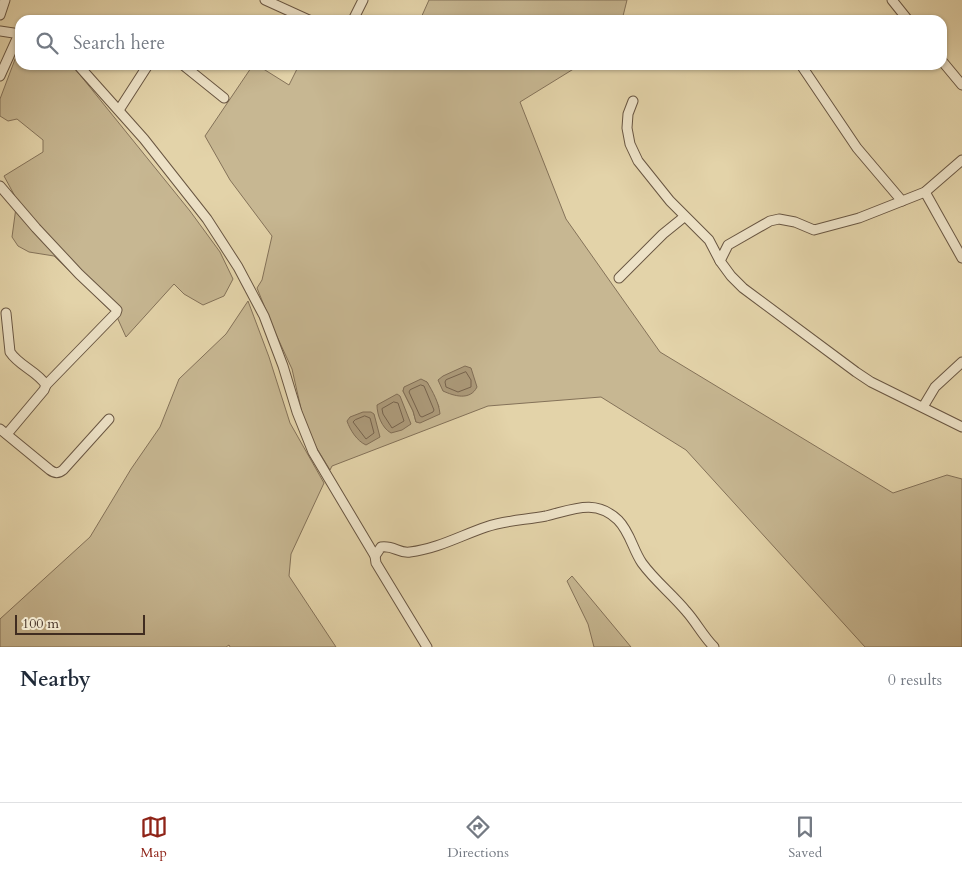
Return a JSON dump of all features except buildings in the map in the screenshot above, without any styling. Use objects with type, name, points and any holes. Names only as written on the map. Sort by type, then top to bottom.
[{"type":"street","points":[[0,15],[6,0]]},
{"type":"street","points":[[265,0],[297,15]]},
{"type":"street","points":[[355,15],[362,0]]},
{"type":"street","points":[[892,0],[904,15]]},
{"type":"street","points":[[0,31],[15,33]]},
{"type":"street","points":[[0,76],[15,44]]},
{"type":"street","points":[[947,67],[962,85]]},
{"type":"street","points":[[83,70],[144,139],[207,219],[238,267],[264,316],[313,452],[375,556],[376,563],[427,647]]},
{"type":"street","points":[[120,110],[145,70]]},
{"type":"street","points":[[189,70],[224,98]]},
{"type":"street","points":[[804,70],[857,148],[902,201]]},
{"type":"street","points":[[633,101],[628,114],[627,128],[630,144],[638,161],[684,217],[704,234],[713,246],[720,261],[743,288],[825,350],[872,382],[962,427]]},
{"type":"street","points":[[720,261],[728,245],[770,221],[779,219],[795,222],[814,230],[859,218],[926,192],[962,160]]},
{"type":"street","points":[[0,186],[79,274],[117,310],[4,431],[50,470],[59,473],[108,419]]},
{"type":"street","points":[[926,192],[962,258]]},
{"type":"street","points":[[619,278],[663,234],[684,217]]},
{"type":"street","points":[[6,313],[10,352],[13,358],[40,377],[46,385]]},
{"type":"street","points":[[923,407],[935,387],[962,362]]},
{"type":"street","points":[[375,556],[382,547],[390,546],[408,553],[513,520],[546,516],[580,507],[596,508],[607,512],[622,524],[639,559],[647,570],[686,610],[714,647]]},
{"type":"shaded area","points":[[429,0],[627,0],[623,15],[422,15]]},
{"type":"shaded area","points":[[15,59],[15,70],[76,70],[190,211],[220,252],[233,279],[224,296],[203,305],[184,294],[174,284],[126,337],[117,317],[54,256],[29,252],[18,246],[12,237],[17,200],[4,176],[43,152],[43,140],[17,119],[8,121],[0,116],[0,99]]},
{"type":"shaded area","points":[[250,70],[265,70],[289,85],[296,70],[572,70],[520,102],[566,219],[660,352],[893,493],[947,475],[962,479],[962,647],[865,647],[686,450],[601,397],[488,406],[332,466],[330,470],[310,437],[302,413],[292,369],[257,288],[262,280],[272,236],[230,180],[205,136]],"holes":[[[421,380],[427,382],[439,407],[416,422],[403,391],[404,388]]]},
{"type":"shaded area","points":[[248,301],[269,357],[290,423],[324,483],[291,554],[289,576],[336,647],[230,647],[229,645],[226,647],[0,647],[0,619],[90,537],[131,469],[160,427],[179,379],[226,334]]},
{"type":"shaded area","points":[[572,576],[631,647],[594,647],[588,624],[567,581]]},
{"type":"water","points":[[465,366],[471,368],[477,387],[474,391],[466,396],[462,396],[443,391],[438,380]]},
{"type":"water","points":[[421,379],[427,382],[437,402],[440,414],[420,423],[416,422],[403,391],[404,387]]},
{"type":"water","points":[[397,394],[400,396],[411,424],[402,430],[391,433],[381,421],[377,405]]},
{"type":"water","points":[[363,412],[374,414],[380,437],[366,445],[354,435],[347,421],[350,417]]}]
